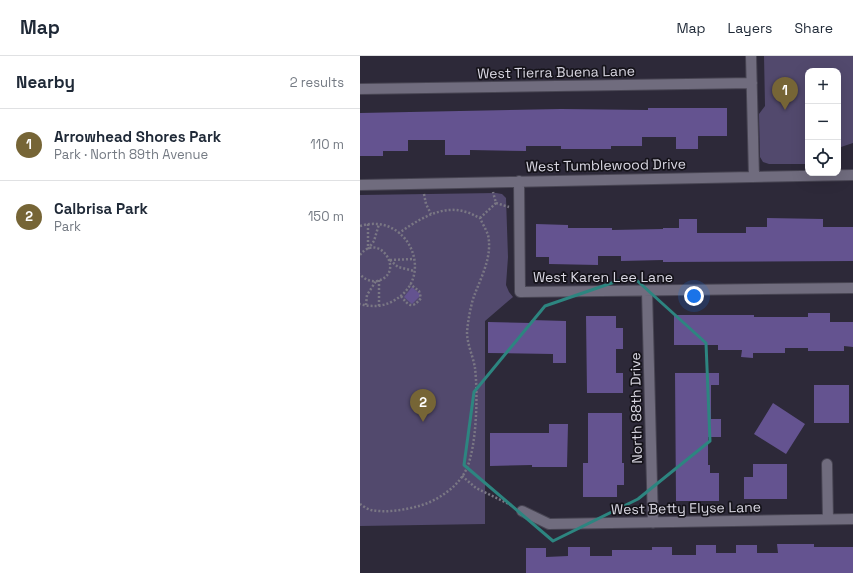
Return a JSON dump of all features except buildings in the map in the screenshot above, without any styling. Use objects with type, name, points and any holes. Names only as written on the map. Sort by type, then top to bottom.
[{"type":"street","points":[[751,56],[754,177]]},
{"type":"street","name":"West Tierra Buena Lane","points":[[360,89],[752,83]]},
{"type":"street","name":"West Tumblewood Drive","points":[[360,185],[853,176]]},
{"type":"street","name":"West Karen Lee Lane","points":[[519,181],[520,292],[853,288]]},
{"type":"street","name":"North 88th Drive","points":[[648,291],[653,523]]},
{"type":"street","points":[[827,464],[828,519]]},
{"type":"street","name":"West Betty Elyse Lane","points":[[522,511],[549,524],[853,519]]},
{"type":"path","points":[[480,218],[496,203],[492,182]]},
{"type":"path","points":[[422,184],[426,204],[431,214]]},
{"type":"path","points":[[360,504],[370,510],[390,510],[408,509],[426,504],[443,495],[457,484],[466,470],[471,454],[477,409],[475,366],[467,334],[469,316],[487,261],[488,234],[480,218],[464,211],[448,210],[431,214],[415,222],[399,233]]},
{"type":"path","points":[[368,224],[368,249]]},
{"type":"path","points":[[360,226],[368,224],[389,226],[408,242],[412,249],[414,259],[414,271],[410,284],[401,296],[389,303],[378,306],[360,304]]},
{"type":"path","points":[[360,255],[368,249],[374,241],[379,224]]},
{"type":"path","points":[[368,249],[378,248],[383,251],[398,267],[414,271]]},
{"type":"path","points":[[390,260],[414,259]]},
{"type":"path","points":[[360,274],[366,280],[378,280],[386,276],[389,271],[390,260]]},
{"type":"path","points":[[366,305],[367,295],[378,280]]},
{"type":"path","points":[[378,280],[378,306]]},
{"type":"path","points":[[401,296],[411,306],[416,305],[421,298],[419,291],[410,284]]},
{"type":"path","points":[[462,476],[476,488],[522,511]]},
{"type":"highlighted area","points":[[632,276],[706,343],[710,441],[638,499],[553,541],[464,465],[474,392],[545,306]]},
{"type":"shaded area","points":[[764,56],[853,56],[853,143],[841,147],[841,68],[805,68],[805,164],[769,164],[763,162],[760,157],[759,114],[765,106]]},
{"type":"shaded area","points":[[502,194],[506,198],[508,257],[506,285],[513,297],[485,321],[485,524],[360,526],[360,195]]},
{"type":"place","name":"Arrowhead Shores Park","points":[[785,110]]},
{"type":"place","name":"Calbrisa Park","points":[[423,422]]}]
